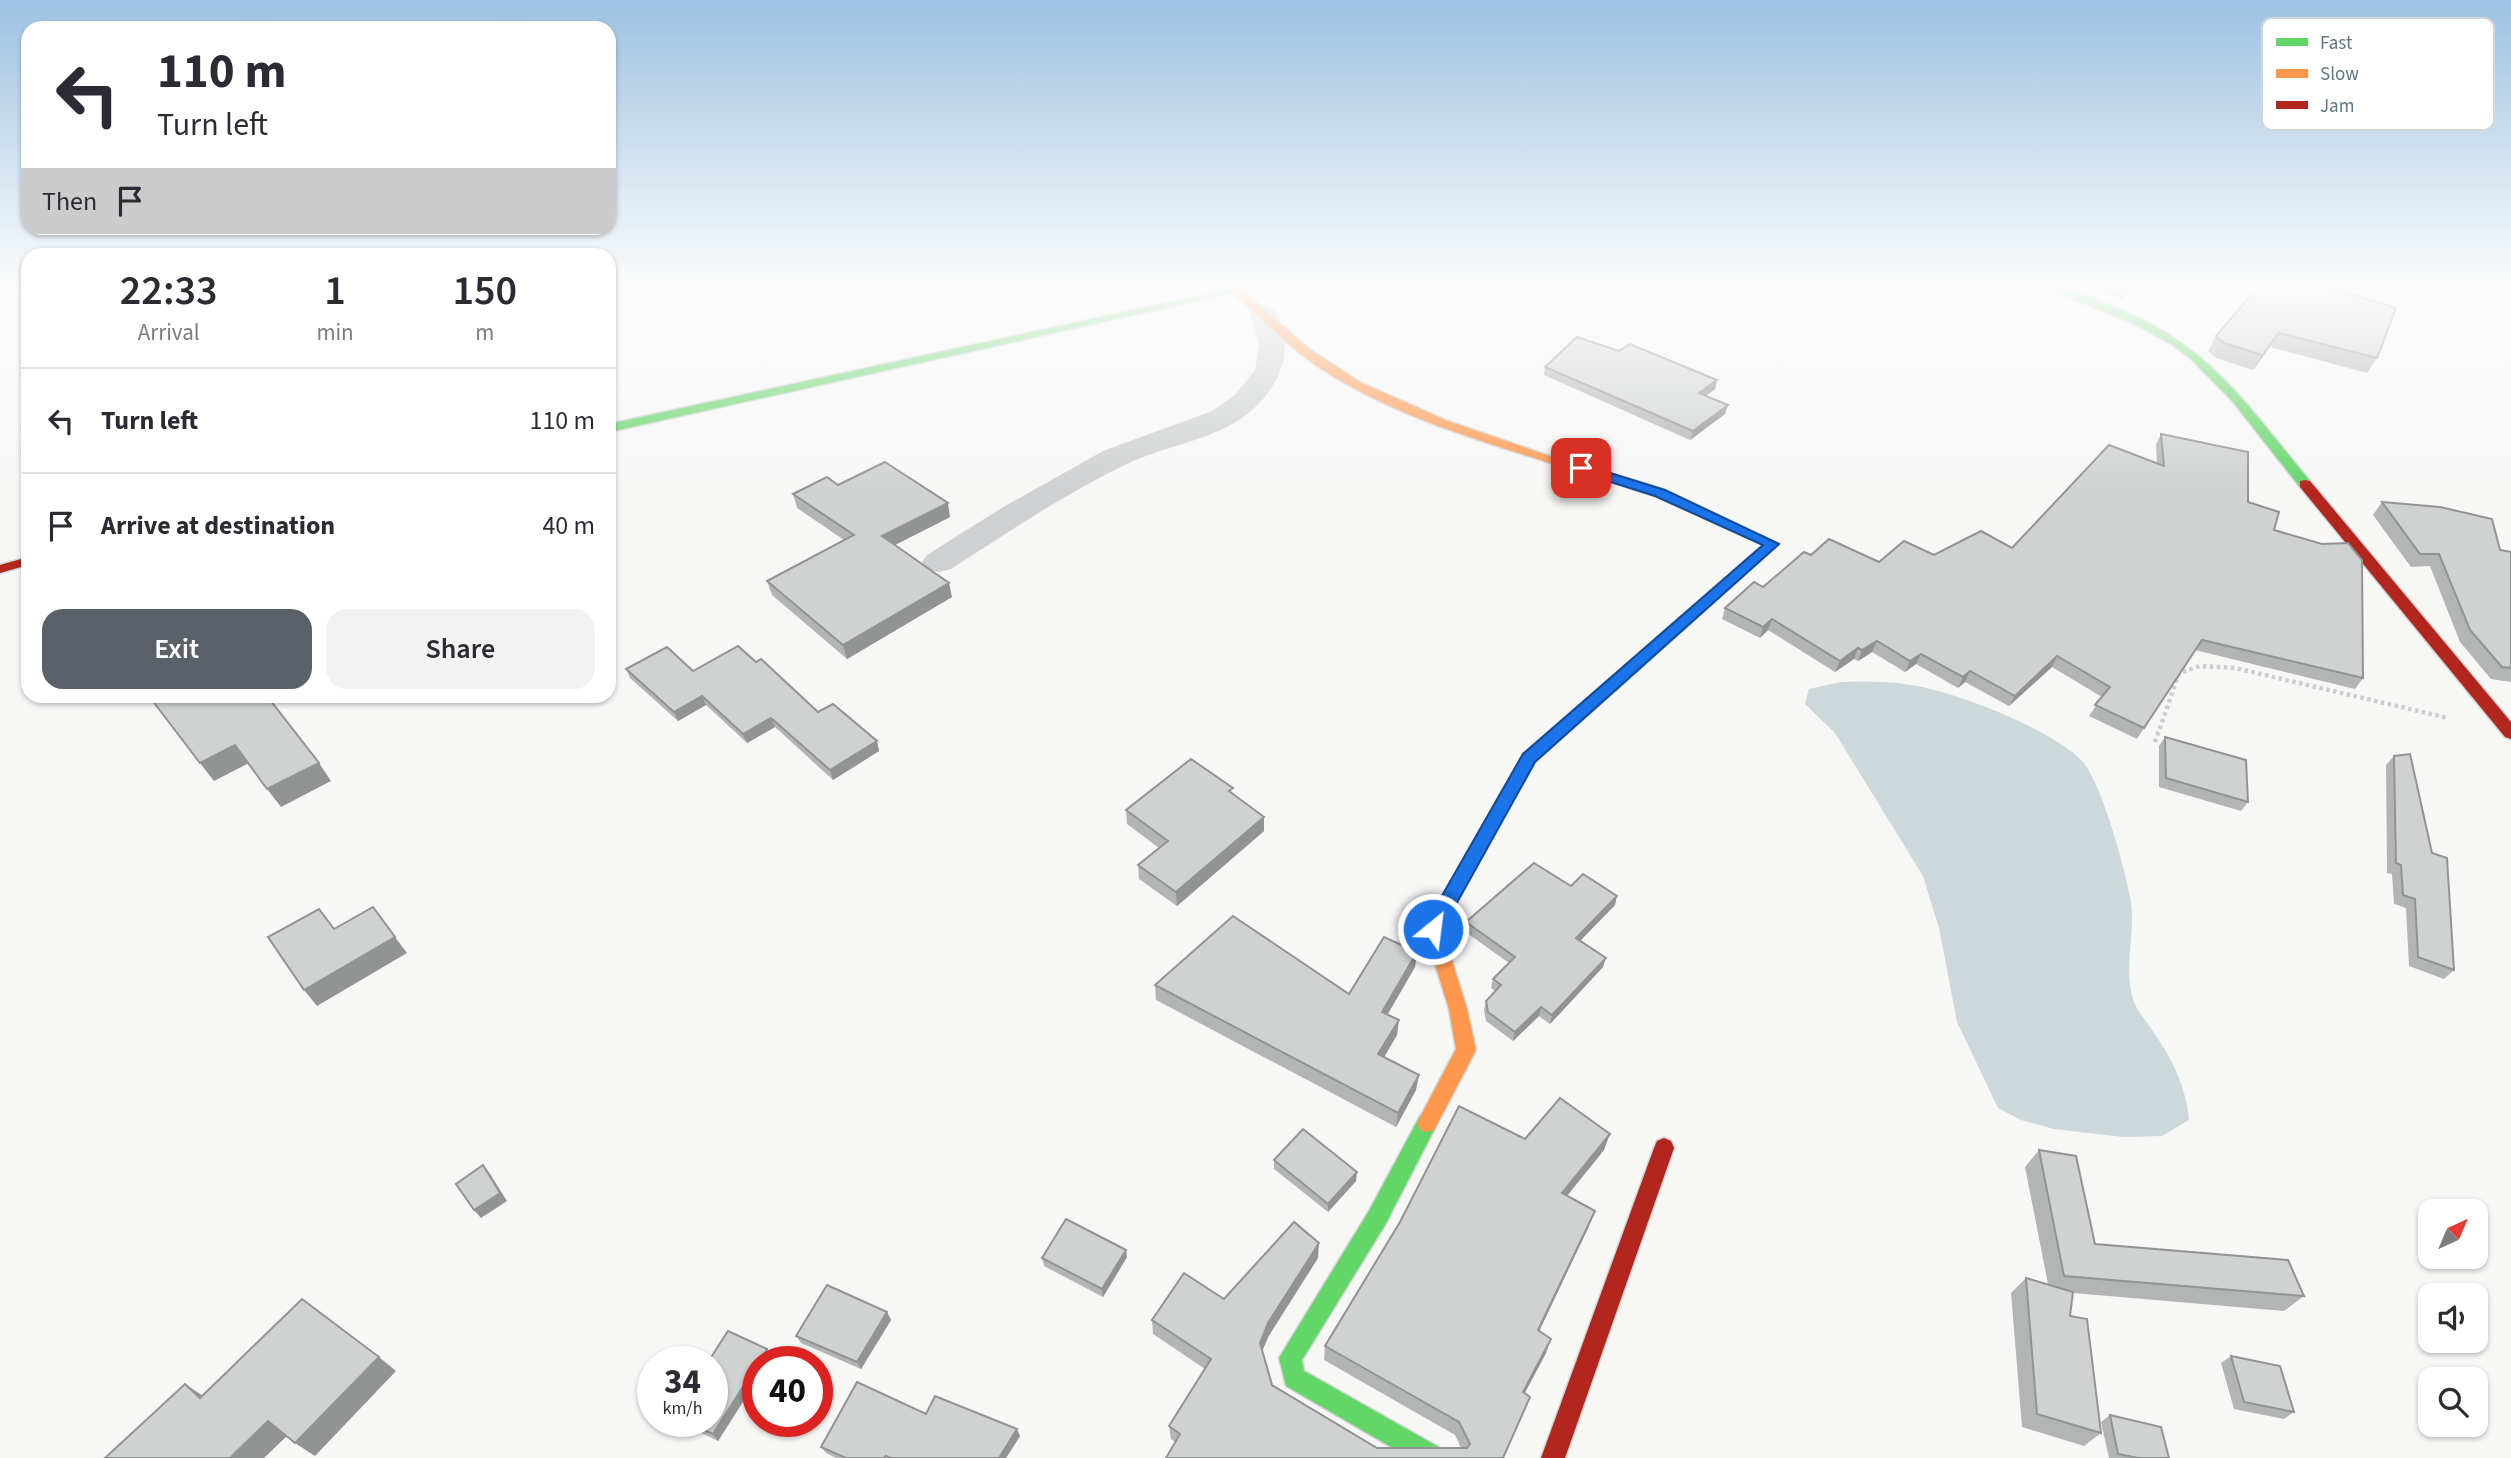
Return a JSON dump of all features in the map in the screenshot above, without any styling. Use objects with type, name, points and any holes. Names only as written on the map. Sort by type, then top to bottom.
[{"type":"street","points":[[616,426],[946,355]]},
{"type":"street","points":[[939,562],[1011,516],[1114,458],[1223,417],[1245,401],[1269,371],[1271,355]]},
{"type":"street","points":[[1314,355],[1325,366],[1378,397],[1449,427],[1660,493],[1772,544],[1529,758],[1433,929],[1458,1009],[1466,1050],[1377,1218],[1290,1359],[1294,1378],[1433,1458]]},
{"type":"street","points":[[2194,355],[2213,373],[2511,732]]},
{"type":"street","points":[[0,569],[21,563]]},
{"type":"street","points":[[1553,1458],[1664,1149]]},
{"type":"path","points":[[2155,742],[2179,673],[2200,666],[2235,668],[2511,732]]},
{"type":"shaded area","points":[[1840,682],[1896,683],[1946,693],[1998,712],[2048,736],[2082,761],[2090,772],[2104,805],[2130,896],[2132,922],[2129,976],[2134,1002],[2173,1064],[2182,1085],[2189,1120],[2162,1136],[2123,1137],[2054,1129],[2021,1120],[1998,1108],[1957,1022],[1939,928],[1923,876],[1835,733],[1805,704],[1809,689]]},
{"type":"building","points":[[1558,355],[1657,355],[1717,380],[1699,393],[1728,405],[1693,431],[1545,367]]},
{"type":"building","points":[[2161,434],[2248,452],[2248,502],[2279,512],[2274,530],[2322,544],[2348,543],[2362,560],[2363,678],[2202,640],[2144,728],[2095,705],[2110,687],[2057,656],[2015,696],[1970,671],[1963,677],[1921,654],[1910,661],[1877,641],[1862,650],[1858,648],[1840,661],[1772,619],[1763,627],[1725,608],[1754,582],[1763,587],[1804,552],[1811,555],[1829,539],[1879,562],[1904,541],[1934,555],[1981,531],[2012,548],[2109,445],[2164,466]]},
{"type":"building","points":[[885,462],[948,503],[882,536],[949,583],[843,645],[767,581],[854,535],[793,494],[827,477],[838,485]]},
{"type":"building","points":[[2382,502],[2440,507],[2492,519],[2500,550],[2511,552],[2511,668],[2502,667],[2470,630],[2439,554],[2420,554]]},
{"type":"building","points":[[738,646],[756,662],[761,659],[818,712],[833,704],[877,741],[830,770],[771,718],[743,734],[702,696],[674,712],[626,669],[667,647],[693,671]]},
{"type":"building","points":[[154,703],[272,703],[319,763],[267,789],[235,745],[200,763]]},
{"type":"building","points":[[2165,737],[2246,760],[2248,802],[2166,778]]},
{"type":"building","points":[[2410,754],[2432,853],[2447,858],[2454,970],[2418,957],[2415,899],[2403,895],[2401,865],[2396,863],[2394,756]]},
{"type":"building","points":[[1191,759],[1233,788],[1229,791],[1264,817],[1176,892],[1138,865],[1168,841],[1126,810]]},
{"type":"building","points":[[1534,863],[1571,886],[1583,874],[1617,896],[1576,938],[1606,958],[1552,1015],[1541,1007],[1515,1032],[1488,1012],[1486,1001],[1501,985],[1493,979],[1515,957],[1466,922]]},
{"type":"building","points":[[373,907],[395,937],[304,990],[268,937],[319,909],[334,929]]},
{"type":"building","points":[[1233,916],[1349,994],[1384,937],[1417,952],[1382,1012],[1399,1020],[1378,1054],[1419,1075],[1398,1113],[1155,985]]},
{"type":"building","points":[[1560,1098],[1610,1134],[1562,1193],[1595,1211],[1538,1330],[1551,1339],[1523,1392],[1530,1397],[1503,1458],[1166,1458],[1180,1434],[1169,1426],[1211,1359],[1152,1320],[1184,1273],[1224,1299],[1294,1222],[1319,1243],[1268,1323],[1260,1343],[1272,1385],[1377,1448],[1467,1448],[1470,1444],[1459,1422],[1325,1346],[1400,1222],[1459,1106],[1525,1139]]},
{"type":"building","points":[[1303,1129],[1357,1172],[1328,1204],[1274,1160]]},
{"type":"building","points":[[2039,1150],[2076,1156],[2095,1244],[2288,1260],[2304,1296],[2064,1276]]},
{"type":"building","points":[[483,1165],[500,1193],[474,1210],[456,1184]]},
{"type":"building","points":[[1066,1219],[1126,1250],[1102,1289],[1042,1258]]},
{"type":"building","points":[[2026,1278],[2073,1292],[2070,1316],[2087,1319],[2101,1433],[2037,1414]]},
{"type":"building","points":[[827,1285],[887,1312],[857,1362],[833,1352],[833,1346],[819,1346],[796,1336]]},
{"type":"building","points":[[302,1299],[379,1357],[295,1443],[268,1421],[230,1458],[105,1458],[185,1384],[200,1398]]},
{"type":"building","points":[[728,1331],[760,1346],[742,1346],[742,1388],[728,1410],[728,1346],[718,1346]]},
{"type":"building","points":[[2231,1356],[2280,1366],[2294,1412],[2244,1402]]},
{"type":"building","points":[[857,1382],[926,1414],[935,1396],[1017,1429],[999,1458],[846,1458],[821,1447],[827,1437],[833,1437],[833,1425]]},
{"type":"building","points":[[2110,1415],[2161,1427],[2169,1458],[2138,1458],[2118,1454]]},
{"type":"traffic: fast","points":[[616,426],[943,355]]},
{"type":"traffic: fast","points":[[2192,355],[2237,399],[2305,484]]},
{"type":"traffic: fast","points":[[1567,464],[1660,493],[1772,544],[1611,686]]},
{"type":"traffic: fast","points":[[1427,1123],[1377,1218],[1290,1358],[1294,1378],[1433,1458]]},
{"type":"traffic: slow","points":[[1310,355],[1356,385],[1414,412],[1567,464]]},
{"type":"traffic: slow","points":[[1427,1123],[1466,1050],[1458,1009],[1433,929],[1529,758],[1611,686]]},
{"type":"traffic: jam","points":[[2305,484],[2511,733]]},
{"type":"traffic: jam","points":[[0,569],[21,563]]},
{"type":"traffic: jam","points":[[1553,1458],[1664,1148]]},
{"type":"route","points":[[1433,929],[1529,758],[1772,544],[1660,493],[1581,468]]}]
